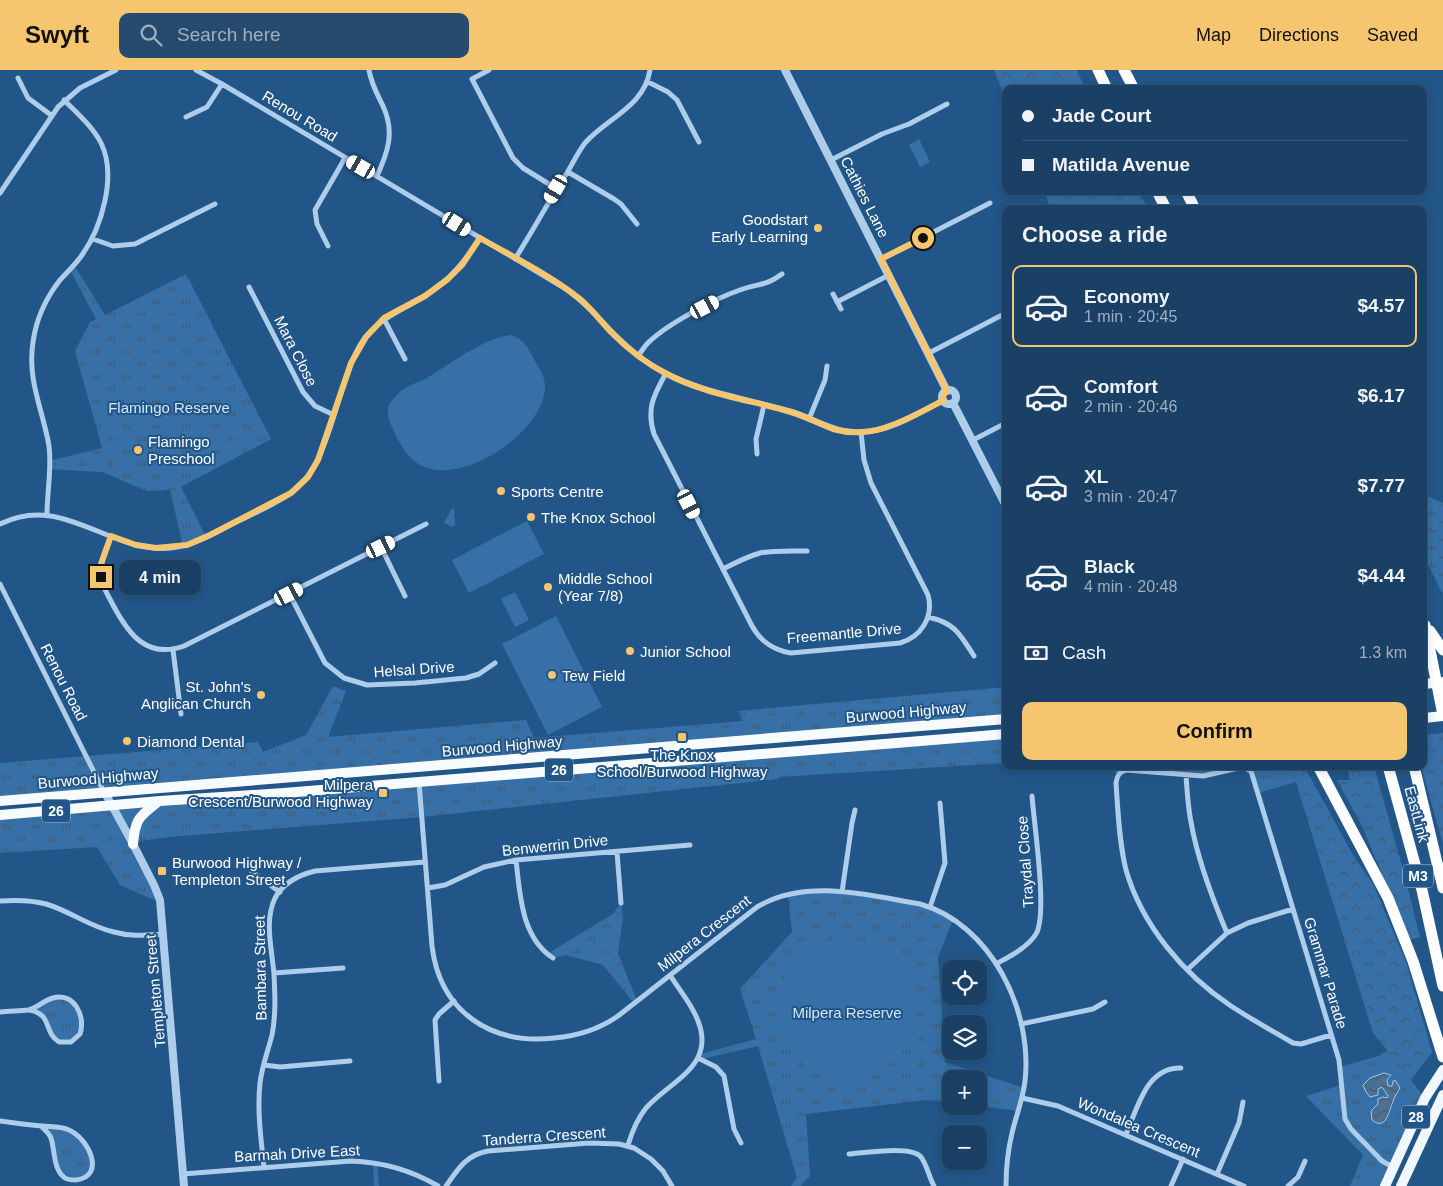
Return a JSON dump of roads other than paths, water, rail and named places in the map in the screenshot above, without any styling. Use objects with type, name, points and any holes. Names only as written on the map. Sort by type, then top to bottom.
[{"type":"highway","points":[[1098,70],[1105,85]]},
{"type":"highway","points":[[1124,70],[1132,85]]},
{"type":"highway","points":[[1427,627],[1443,650]]},
{"type":"highway","points":[[1427,634],[1440,683],[1443,716],[1427,718]]},
{"type":"highway","points":[[1427,684],[1440,683]]},
{"type":"highway","name":"Burwood Highway","points":[[0,801],[1002,719]]},
{"type":"highway","name":"Burwood Highway","points":[[0,815],[1002,734]]},
{"type":"highway","points":[[1320,770],[1388,898],[1413,961],[1442,1053]]},
{"type":"highway","points":[[1326,770],[1328,784]]},
{"type":"highway","name":"EastLink","points":[[1389,770],[1422,890],[1443,986]]},
{"type":"highway","name":"EastLink","points":[[1415,770],[1443,888]]},
{"type":"highway","points":[[133,844],[135,824],[144,813],[160,801]]},
{"type":"main road","name":"28","points":[[1386,1186],[1425,1098],[1443,1070]]},
{"type":"main road","name":"28","points":[[1402,1182],[1443,1095]]},
{"type":"main road","points":[[1393,1167],[1402,1182]]},
{"type":"street","points":[[0,193],[51,115],[64,100],[87,84],[116,70]]},
{"type":"street","name":"Renou Road","points":[[196,70],[377,176],[581,300],[612,334],[638,356],[666,373],[702,389],[791,411],[833,428],[861,432],[889,427],[944,400]]},
{"type":"street","points":[[369,70],[374,87],[386,113],[390,135],[388,150],[377,176]]},
{"type":"street","points":[[489,70],[472,79],[510,153],[522,168],[556,189]]},
{"type":"street","points":[[515,259],[586,142],[597,131],[630,106],[648,82],[650,70]]},
{"type":"street","name":"Cathies Lane","points":[[785,70],[947,391]]},
{"type":"street","points":[[18,78],[27,96],[51,115]]},
{"type":"street","points":[[648,82],[668,92],[677,100],[699,142]]},
{"type":"street","points":[[186,117],[207,107],[222,84]]},
{"type":"street","points":[[47,514],[49,451],[33,384],[33,343],[47,300],[60,280],[93,239],[100,218],[108,174],[107,158],[98,138],[64,100]]},
{"type":"street","points":[[831,160],[947,104]]},
{"type":"street","points":[[328,246],[317,224],[315,210],[345,158]]},
{"type":"street","points":[[568,172],[621,204],[636,224]]},
{"type":"street","points":[[93,239],[113,246],[135,244],[215,204]]},
{"type":"street","points":[[881,259],[990,204]]},
{"type":"street","points":[[0,524],[22,517],[47,514],[68,519],[136,545],[156,548],[187,545],[283,498],[303,483],[313,469],[320,455],[354,356],[366,337],[384,318],[425,296],[442,284],[462,265],[480,238]]},
{"type":"street","points":[[638,356],[652,339],[693,313],[729,294],[745,288],[767,284],[782,274]]},
{"type":"street","points":[[837,302],[889,275]]},
{"type":"street","name":"Mara Close","points":[[249,287],[303,392],[315,406],[334,414]]},
{"type":"street","points":[[833,294],[841,309]]},
{"type":"street","points":[[929,353],[1002,315]]},
{"type":"street","points":[[384,318],[405,359]]},
{"type":"street","points":[[809,418],[825,380],[827,366]]},
{"type":"street","name":"Freemantle Drive","points":[[666,373],[652,400],[650,414],[652,429],[756,634],[767,644],[784,652],[791,653],[900,644],[910,640],[919,633],[928,617]]},
{"type":"street","points":[[947,391],[952,391],[956,395],[953,403],[949,404],[944,400],[943,395],[947,391]]},
{"type":"street","points":[[953,403],[1002,498]]},
{"type":"street","points":[[757,454],[756,439],[764,405]]},
{"type":"street","points":[[973,440],[1002,425]]},
{"type":"street","points":[[861,432],[868,477],[926,590],[929,600],[928,617],[940,620],[955,628],[974,656]]},
{"type":"street","points":[[111,536],[101,564],[101,577],[122,621],[138,641],[153,648],[173,650],[289,594],[426,524]]},
{"type":"street","points":[[381,547],[405,596]]},
{"type":"street","points":[[723,570],[759,554],[777,551],[807,551]]},
{"type":"street","name":"Renou Road","points":[[0,586],[104,793]]},
{"type":"street","name":"Helsal Drive","points":[[289,594],[325,663],[339,675],[356,683],[374,685],[460,679],[479,674],[495,663]]},
{"type":"street","points":[[173,650],[181,714]]},
{"type":"street","points":[[1227,933],[1194,836],[1189,812],[1186,776],[1126,770],[1119,774],[1116,783],[1123,852],[1131,885],[1152,926],[1171,952],[1200,981],[1230,1006],[1293,1043],[1301,1044],[1331,1035]]},
{"type":"street","name":"Grammar Parade","points":[[1186,776],[1206,775],[1227,770]]},
{"type":"street","name":"Grammar Parade","points":[[1248,770],[1251,772],[1339,1060],[1343,1111],[1348,1126],[1382,1161],[1393,1167]]},
{"type":"street","name":"Milpera Crescent","points":[[419,782],[435,962],[440,978],[454,1002],[472,1020],[499,1034],[524,1039],[566,1037],[585,1033],[610,1022],[757,907],[784,896],[828,890],[930,907],[948,916],[963,927],[996,964],[1010,990],[1021,1024],[1025,1069],[1022,1098],[1008,1151],[1006,1186]]},
{"type":"street","name":"Templeton Street","points":[[104,793],[159,894],[164,934],[184,1186]]},
{"type":"street","name":"Traydal Close","points":[[996,964],[1026,945],[1040,926],[1041,904],[1032,796]]},
{"type":"street","points":[[930,907],[945,863],[940,802]]},
{"type":"street","points":[[842,892],[855,810]]},
{"type":"street","name":"Benwerrin Drive","points":[[428,888],[445,885],[484,867],[516,860],[690,845]]},
{"type":"street","points":[[617,852],[621,903]]},
{"type":"street","points":[[516,860],[522,907],[527,924],[542,948],[553,958]]},
{"type":"street","name":"Bambara Street","points":[[264,1167],[259,1102],[264,1064],[273,1027],[275,1002],[270,918],[272,905],[280,892],[292,880],[314,871],[425,862]]},
{"type":"street","points":[[252,872],[280,892]]},
{"type":"street","points":[[0,901],[15,900],[45,904],[99,928],[124,935],[164,934]]},
{"type":"street","points":[[1188,969],[1227,933],[1248,923],[1293,909]]},
{"type":"street","points":[[274,973],[343,968]]},
{"type":"street","points":[[628,1146],[636,1123],[645,1110],[686,1074],[698,1058],[702,1040],[699,1022],[670,975]]},
{"type":"street","points":[[0,1012],[29,1010],[38,1012],[47,1022],[50,1035],[59,1042],[71,1042],[80,1035],[82,1023],[79,1010],[67,998],[52,998],[29,1010]]},
{"type":"street","points":[[439,1082],[436,1020],[442,1011],[454,1002]]},
{"type":"street","points":[[1021,1024],[1093,1009],[1105,1002]]},
{"type":"street","points":[[698,1058],[716,1067],[724,1076],[734,1129],[741,1143]]},
{"type":"street","points":[[264,1064],[280,1067],[350,1061]]},
{"type":"street","points":[[1126,1134],[1146,1089],[1153,1078],[1169,1069],[1181,1068]]},
{"type":"street","name":"Wondalea Crescent","points":[[1022,1098],[1053,1104],[1244,1186]]},
{"type":"street","points":[[1217,1174],[1239,1124],[1243,1102]]},
{"type":"street","points":[[0,1121],[65,1128],[73,1132],[83,1140],[92,1159],[91,1169],[86,1176],[71,1180],[61,1174],[57,1166],[50,1137],[41,1126]]},
{"type":"street","name":"Tanderra Crescent","points":[[446,1186],[466,1160],[482,1152],[597,1142],[628,1146],[640,1152],[658,1165],[672,1186]]},
{"type":"street","points":[[848,1154],[901,1151],[915,1153],[922,1158],[934,1186]]},
{"type":"street","points":[[1171,1186],[1182,1159]]},
{"type":"street","name":"Barmah Drive East","points":[[183,1174],[341,1161],[370,1162],[406,1171],[438,1186]]},
{"type":"street","points":[[1288,1186],[1301,1173],[1305,1161]]},
{"type":"water","points":[[1384,1073],[1391,1075],[1387,1080],[1388,1086],[1392,1086],[1395,1080],[1400,1088],[1387,1118],[1381,1123],[1377,1123],[1372,1120],[1371,1111],[1378,1104],[1378,1099],[1387,1098],[1388,1096],[1382,1087],[1378,1089],[1378,1095],[1370,1097],[1363,1085],[1370,1078]]},
{"type":"place","name":"Goodstart Early Learning","points":[[818,228]]},
{"type":"place","name":"Flamingo Preschool","points":[[138,450]]},
{"type":"place","name":"Sports Centre","points":[[501,491]]},
{"type":"place","name":"The Knox School","points":[[531,517]]},
{"type":"place","name":"Middle School (Year 7/8)","points":[[548,587]]},
{"type":"place","name":"Junior School","points":[[630,651]]},
{"type":"place","name":"Tew Field","points":[[552,675]]},
{"type":"place","name":"St. John's Anglican Church","points":[[261,695]]},
{"type":"place","name":"The Knox School/Burwood Highway","points":[[682,737]]},
{"type":"place","name":"Diamond Dental","points":[[127,741]]},
{"type":"place","name":"Milpera Crescent/Burwood Highway","points":[[383,793]]},
{"type":"place","name":"Burwood Highway / Templeton Street","points":[[162,871]]},
{"type":"park label","name":"Flamingo Reserve","points":[[169,407]]},
{"type":"park label","name":"Milpera Reserve","points":[[847,1012]]}]
